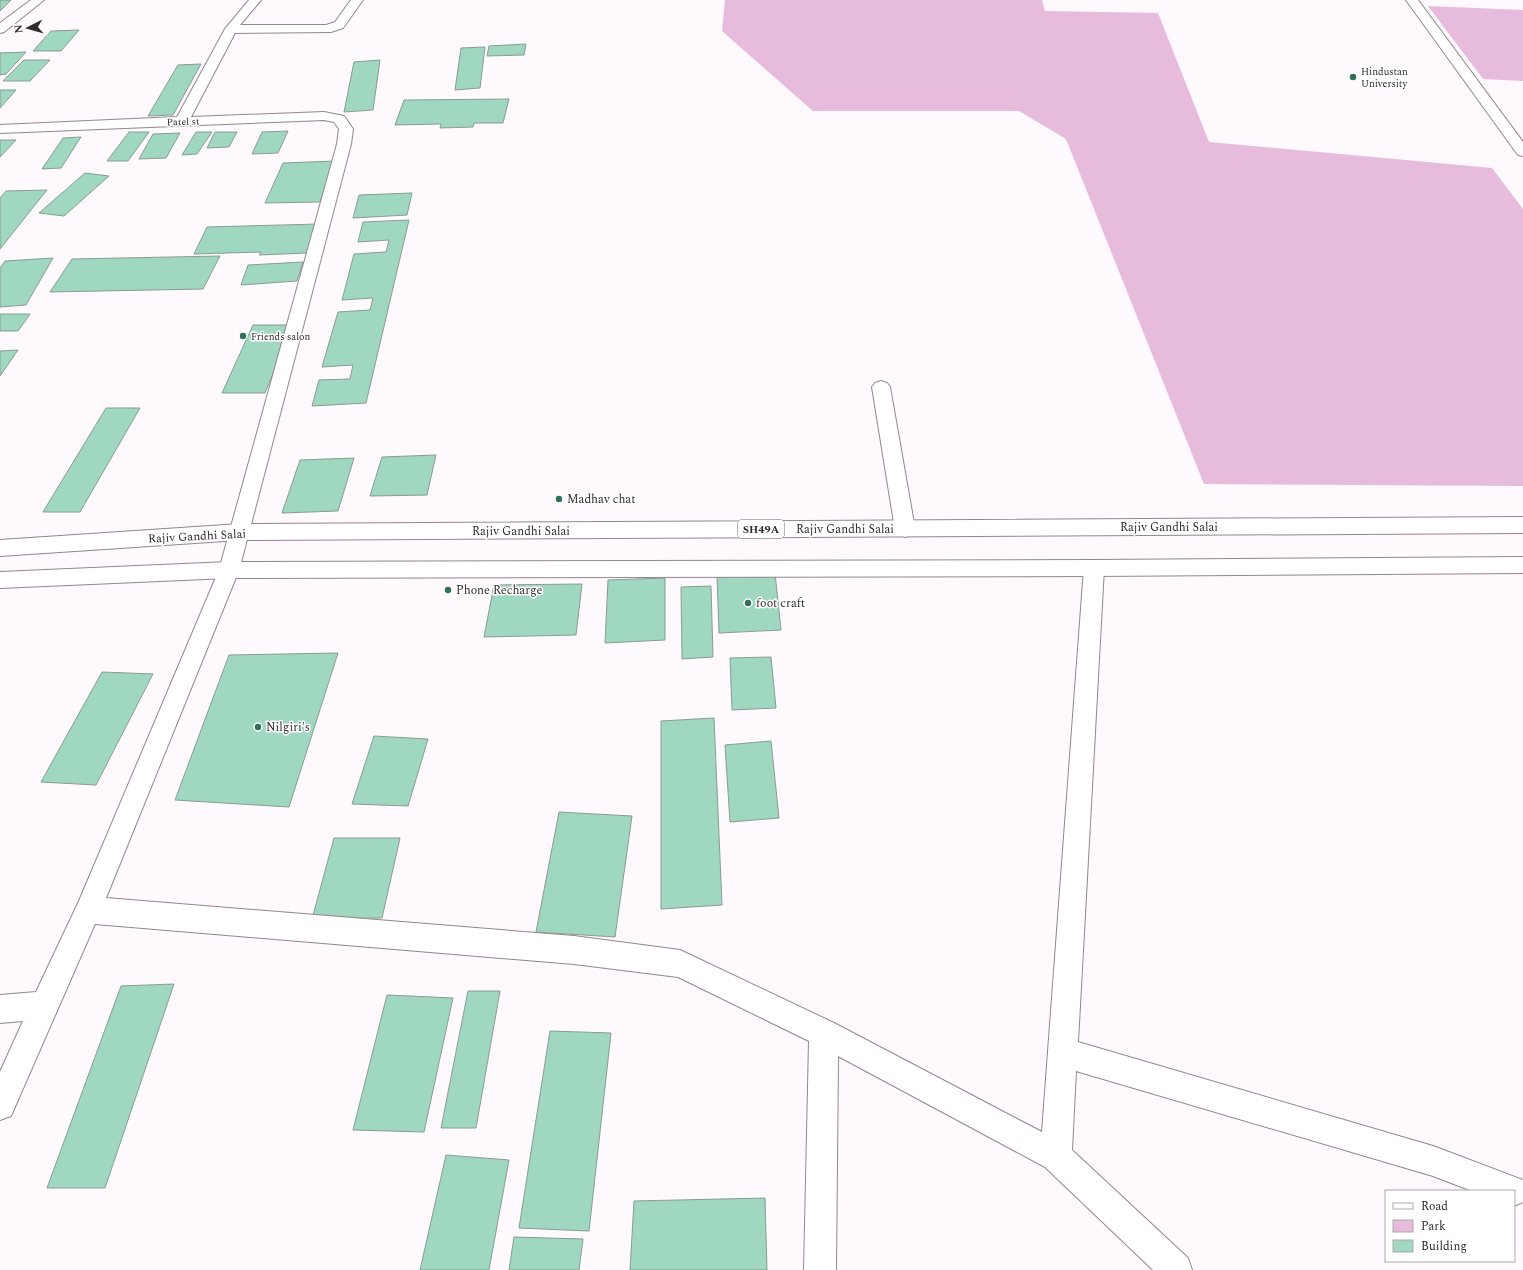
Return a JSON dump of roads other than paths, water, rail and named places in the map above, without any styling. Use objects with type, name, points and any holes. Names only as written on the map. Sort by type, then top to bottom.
[{"type":"street","points":[[0,29],[38,0]]},
{"type":"street","points":[[182,121],[231,29],[255,0]]},
{"type":"street","points":[[231,29],[327,29],[338,24],[358,0]]},
{"type":"street","points":[[1412,0],[1523,152]]},
{"type":"street","name":"Patel st","points":[[0,129],[324,116],[339,119],[346,129],[344,144],[240,532],[228,570],[88,910],[0,1105]]},
{"type":"street","points":[[881,387],[905,529]]},
{"type":"street","name":"Rajiv Gandhi Salai","points":[[0,548],[240,532],[1523,525]]},
{"type":"street","points":[[0,580],[228,570],[1094,568],[1523,565]]},
{"type":"street","points":[[1056,1156],[1094,568]]},
{"type":"street","points":[[88,910],[574,950],[680,964],[824,1033],[1056,1156],[1176,1270]]},
{"type":"street","points":[[0,1009],[44,1006]]},
{"type":"street","points":[[820,1270],[824,1033]]},
{"type":"street","points":[[1062,1052],[1433,1161],[1510,1190]]},
{"type":"place","name":"Hindustan University","points":[[1353,77]]},
{"type":"place","name":"Friends salon","points":[[243,336]]},
{"type":"place","name":"Madhav chat","points":[[559,499]]},
{"type":"place","name":"Phone Recharge","points":[[448,590]]},
{"type":"place","name":"foot craft","points":[[748,603]]},
{"type":"place","name":"Nilgiri's","points":[[258,727]]}]
